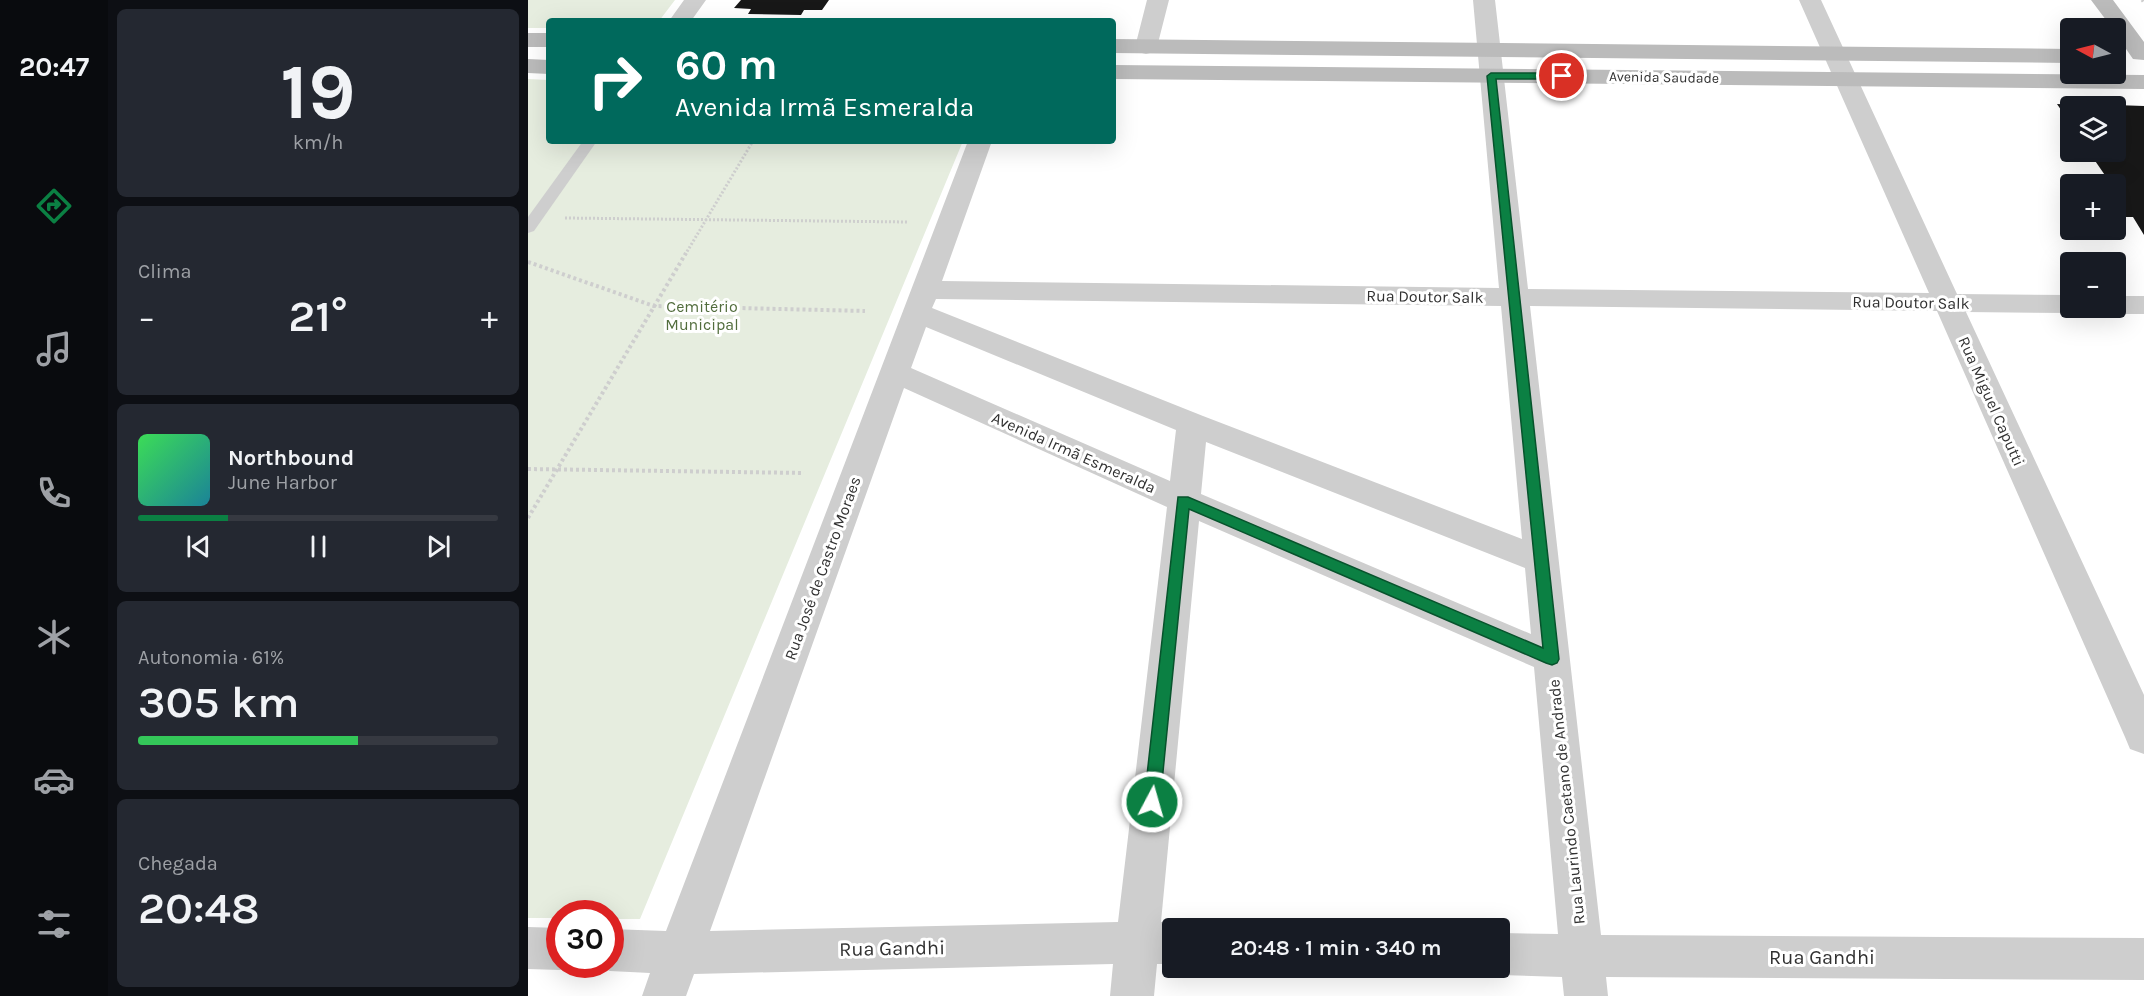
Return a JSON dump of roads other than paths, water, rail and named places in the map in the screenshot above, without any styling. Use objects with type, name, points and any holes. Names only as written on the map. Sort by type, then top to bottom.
[{"type":"street","points":[[682,18],[695,0]]},
{"type":"street","points":[[1146,47],[1158,0]]},
{"type":"street","name":"Rua Laurindo Caetano de Andrade","points":[[1484,0],[1584,976]]},
{"type":"street","name":"Rua Miguel Caputti","points":[[1810,0],[2144,737]]},
{"type":"street","points":[[2102,0],[2142,56]]},
{"type":"street","points":[[528,40],[546,40]]},
{"type":"street","name":"Avenida Saudade","points":[[1116,46],[1846,79],[2144,82]]},
{"type":"street","name":"Avenida Saudade","points":[[1116,72],[1835,54],[2060,56]]},
{"type":"street","points":[[2126,57],[2142,56]]},
{"type":"street","points":[[528,66],[546,67]]},
{"type":"street","name":"Rua José de Castro Moraes","points":[[664,996],[979,144]]},
{"type":"street","name":"Rua Doutor Salk","points":[[920,301],[1514,297],[2060,304]]},
{"type":"street","points":[[920,301],[1192,424],[1541,560]]},
{"type":"street","points":[[2126,304],[2144,305]]},
{"type":"street","name":"Avenida Irmã Esmeralda","points":[[894,372],[1552,659]]},
{"type":"street","points":[[1132,996],[1155,942],[1183,500],[1192,424]]},
{"type":"street","name":"Rua Gandhi","points":[[624,951],[680,953],[1155,942]]},
{"type":"street","points":[[528,948],[546,949]]},
{"type":"street","name":"Rua Gandhi","points":[[1510,957],[1584,976],[2144,959]]},
{"type":"lane","points":[[532,222],[588,144]]},
{"type":"park label","name":"Cemitério Municipal","points":[[702,315]]}]
